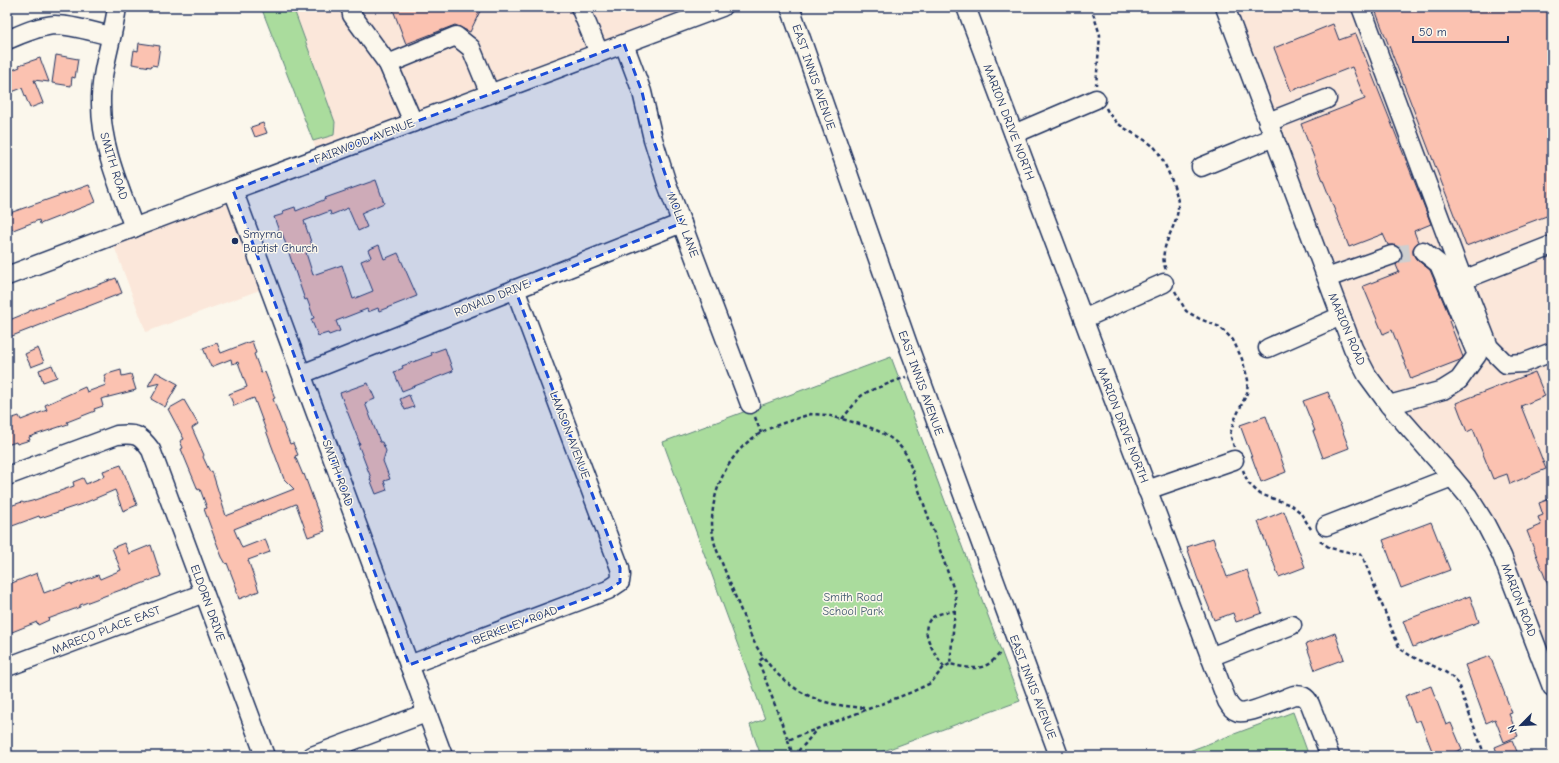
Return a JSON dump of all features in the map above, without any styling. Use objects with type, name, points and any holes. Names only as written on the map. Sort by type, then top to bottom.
[{"type":"street","name":"SMITH ROAD","points":[[117,7],[104,73],[100,103],[102,128],[114,170],[134,228]]},
{"type":"street","points":[[351,7],[352,15],[388,64],[413,122]]},
{"type":"street","points":[[580,7],[599,53]]},
{"type":"street","name":"FAIRWOOD AVENUE","points":[[7,276],[722,7]]},
{"type":"street","name":"EAST INNIS AVENUE","points":[[790,7],[918,373],[1059,756]]},
{"type":"street","name":"MARION DRIVE NORTH","points":[[966,7],[1227,701],[1232,709],[1240,712],[1249,711],[1294,695],[1301,695],[1307,698],[1330,756]]},
{"type":"street","name":"MARION ROAD","points":[[1225,7],[1326,278],[1360,362],[1389,406],[1452,477],[1474,505],[1494,539],[1552,687]]},
{"type":"street","points":[[1361,7],[1489,346],[1506,364],[1523,364],[1552,352]]},
{"type":"street","points":[[7,40],[38,28],[55,25],[111,36]]},
{"type":"street","points":[[388,64],[456,36],[471,48],[490,94]]},
{"type":"street","name":"MOLLY LANE","points":[[624,44],[642,92],[653,139],[667,184],[750,404]]},
{"type":"street","points":[[1014,134],[1099,98]]},
{"type":"street","points":[[1201,167],[1327,99]]},
{"type":"street","name":"SMITH ROAD","points":[[233,190],[443,756]]},
{"type":"street","name":"RONALD DRIVE","points":[[302,374],[682,223]]},
{"type":"street","points":[[1463,280],[1552,245]]},
{"type":"street","points":[[1389,406],[1443,390],[1459,380],[1476,355],[1439,264],[1423,251]]},
{"type":"street","points":[[1326,278],[1392,255]]},
{"type":"street","points":[[1083,319],[1168,282]]},
{"type":"street","name":"LAMSON AVENUE","points":[[515,289],[620,568],[620,582]]},
{"type":"street","points":[[1268,348],[1341,316]]},
{"type":"street","name":"ELDORN DRIVE","points":[[7,476],[117,435],[131,433],[143,439],[151,450],[265,756]]},
{"type":"street","points":[[1147,490],[1237,459]]},
{"type":"street","points":[[1319,532],[1452,477]]},
{"type":"street","name":"BERKELEY ROAD","points":[[409,665],[608,590],[620,582]]},
{"type":"street","name":"MARECO PLACE EAST","points":[[7,666],[204,593]]},
{"type":"street","points":[[1210,657],[1292,626]]},
{"type":"street","points":[[312,756],[426,713]]},
{"type":"path","points":[[1091,7],[1100,35],[1096,86],[1099,98],[1109,114],[1120,127],[1154,146],[1164,164],[1178,198],[1179,213],[1163,250],[1163,264],[1168,282],[1186,311],[1200,319],[1220,327],[1233,340],[1242,359],[1248,380],[1247,393],[1230,434],[1237,459],[1248,483],[1260,494],[1291,505],[1300,512],[1319,532],[1330,548],[1362,555],[1399,647],[1407,655],[1443,671],[1453,678],[1458,684],[1485,756]]},
{"type":"path","points":[[842,420],[861,396],[870,391],[918,373]]},
{"type":"path","points":[[864,708],[845,706],[811,697],[798,691],[778,675],[763,658],[750,636],[713,537],[712,507],[726,471],[734,457],[739,450],[759,434],[810,414],[827,415],[882,433],[904,450],[948,573],[956,600],[950,664]]},
{"type":"path","points":[[944,667],[931,648],[926,629],[929,621],[934,616],[954,611]]},
{"type":"path","points":[[788,740],[912,692],[931,683],[944,667],[950,664],[972,669],[978,668],[995,660],[1000,653]]},
{"type":"path","points":[[763,658],[759,661],[760,665],[793,756],[805,744],[816,729]]},
{"type":"highlighted area","points":[[624,44],[642,92],[653,139],[682,223],[515,289],[620,568],[620,582],[608,590],[409,665],[233,190]]},
{"type":"shaded area","points":[[293,7],[727,7],[320,160],[313,141],[334,135],[335,122]]},
{"type":"shaded area","points":[[1225,7],[1552,7],[1552,695],[1493,543],[1359,364]]},
{"type":"shaded area","points":[[230,193],[265,288],[146,332],[111,238]]},
{"type":"green space","points":[[261,7],[293,7],[335,122],[334,135],[313,141]]},
{"type":"green space","name":"Smith Road School Park","points":[[891,357],[1020,701],[870,756],[761,756],[750,725],[765,719],[663,442]]},
{"type":"green space","points":[[1293,712],[1309,756],[1182,756],[1181,754]]},
{"type":"building","points":[[392,7],[482,7],[470,32],[455,25],[406,44]]},
{"type":"building","points":[[1374,7],[1552,7],[1552,47],[1548,49],[1552,60],[1552,214],[1466,246]]},
{"type":"building","points":[[1333,24],[1339,40],[1356,34],[1421,198],[1431,224],[1414,231],[1418,242],[1413,249],[1413,254],[1416,259],[1430,270],[1451,320],[1449,321],[1463,357],[1460,360],[1411,379],[1392,330],[1383,334],[1363,286],[1399,272],[1396,265],[1402,257],[1402,251],[1394,245],[1388,245],[1383,234],[1349,247],[1301,124],[1365,99],[1352,67],[1291,91],[1274,48]]},
{"type":"building","points":[[139,43],[160,46],[157,66],[152,65],[151,67],[132,64],[134,50],[138,51]]},
{"type":"building","points":[[56,55],[78,59],[75,78],[72,77],[71,86],[52,83]]},
{"type":"building","points":[[40,58],[49,82],[34,80],[43,103],[30,108],[22,88],[7,94],[7,72],[20,67],[19,65]]},
{"type":"building","points":[[263,123],[267,133],[255,137],[251,127]]},
{"type":"building","points":[[376,180],[384,203],[361,213],[367,227],[358,231],[348,208],[331,215],[330,211],[304,221],[314,251],[306,253],[313,275],[342,265],[353,299],[373,291],[361,261],[371,257],[368,250],[379,245],[384,259],[398,253],[417,296],[379,311],[378,308],[368,312],[367,309],[336,321],[340,331],[329,335],[328,333],[318,336],[311,319],[314,318],[307,299],[305,300],[282,233],[280,234],[274,217],[284,214],[283,211],[295,207],[296,211],[326,199],[325,198]]},
{"type":"building","points":[[89,185],[96,202],[40,224],[39,220],[13,230],[12,228],[7,230],[7,214]]},
{"type":"building","points":[[116,278],[122,293],[7,338],[7,321],[29,311]]},
{"type":"building","points":[[252,341],[256,353],[254,354],[261,373],[265,372],[275,398],[273,399],[290,444],[293,443],[298,455],[295,456],[303,475],[304,474],[325,531],[308,537],[296,504],[234,529],[242,548],[265,539],[270,552],[248,560],[259,591],[239,599],[237,589],[227,563],[226,564],[222,557],[204,509],[207,508],[200,489],[198,490],[181,449],[183,448],[180,441],[184,439],[168,409],[184,400],[198,424],[192,428],[204,455],[203,457],[210,472],[212,471],[226,516],[294,489],[284,479],[254,398],[234,406],[229,394],[247,387],[238,362],[232,364],[231,359],[211,367],[203,348],[217,343],[221,353]]},
{"type":"building","points":[[38,348],[44,362],[31,367],[25,354]]},
{"type":"building","points":[[445,348],[453,371],[402,391],[394,372],[403,368],[402,366],[432,355],[431,353]]},
{"type":"building","points":[[52,365],[57,377],[43,382],[39,370]]},
{"type":"building","points":[[121,370],[122,376],[131,374],[136,390],[101,399],[103,406],[94,409],[95,411],[67,422],[68,424],[29,437],[30,440],[7,445],[7,420],[19,416],[21,420],[47,410],[45,405],[85,387],[87,392],[106,385],[104,375]]},
{"type":"building","points":[[156,372],[178,384],[165,407],[151,399],[160,383],[148,386]]},
{"type":"building","points":[[1535,372],[1545,396],[1521,406],[1546,469],[1510,484],[1507,474],[1493,479],[1473,429],[1467,432],[1456,403]]},
{"type":"building","points":[[368,383],[375,399],[365,403],[380,442],[382,442],[386,451],[383,461],[390,479],[384,481],[387,490],[376,494],[358,444],[360,444],[340,393]]},
{"type":"building","points":[[1328,392],[1349,448],[1323,458],[1313,431],[1315,431],[1303,401]]},
{"type":"building","points":[[409,395],[414,407],[405,410],[400,399]]},
{"type":"building","points":[[1266,416],[1286,472],[1261,482],[1240,425]]},
{"type":"building","points":[[121,465],[137,505],[123,511],[115,490],[82,504],[40,518],[39,516],[7,528],[7,507],[22,502],[32,501],[74,486],[73,482],[83,478],[86,484],[105,476],[103,471]]},
{"type":"building","points":[[1552,498],[1551,593],[1527,531],[1541,525],[1538,517],[1543,515],[1539,503]]},
{"type":"building","points":[[1284,511],[1305,567],[1279,577],[1258,522]]},
{"type":"building","points":[[1431,522],[1450,570],[1401,588],[1383,540]]},
{"type":"building","points":[[1213,538],[1227,577],[1247,570],[1262,613],[1236,622],[1233,613],[1214,620],[1187,547]]},
{"type":"building","points":[[124,543],[129,554],[151,545],[161,576],[126,590],[126,588],[80,605],[80,607],[48,619],[49,620],[38,625],[37,622],[7,634],[7,585],[37,573],[44,593],[71,583],[72,585],[98,575],[100,579],[121,570],[112,548]]},
{"type":"building","points":[[1470,596],[1479,622],[1413,647],[1403,621]]},
{"type":"building","points":[[1335,633],[1344,659],[1315,670],[1306,644]]},
{"type":"building","points":[[1490,656],[1512,713],[1509,714],[1518,736],[1504,742],[1495,719],[1486,723],[1465,665]]},
{"type":"building","points":[[1431,686],[1446,725],[1451,723],[1462,749],[1446,756],[1434,756],[1420,720],[1415,722],[1405,696]]},
{"type":"building","points":[[1512,740],[1519,756],[1498,756],[1495,747]]},
{"type":"tunnel","points":[[1392,255],[1423,251]]},
{"type":"place","name":"Smyrna Baptist Church","points":[[235,241]]}]
